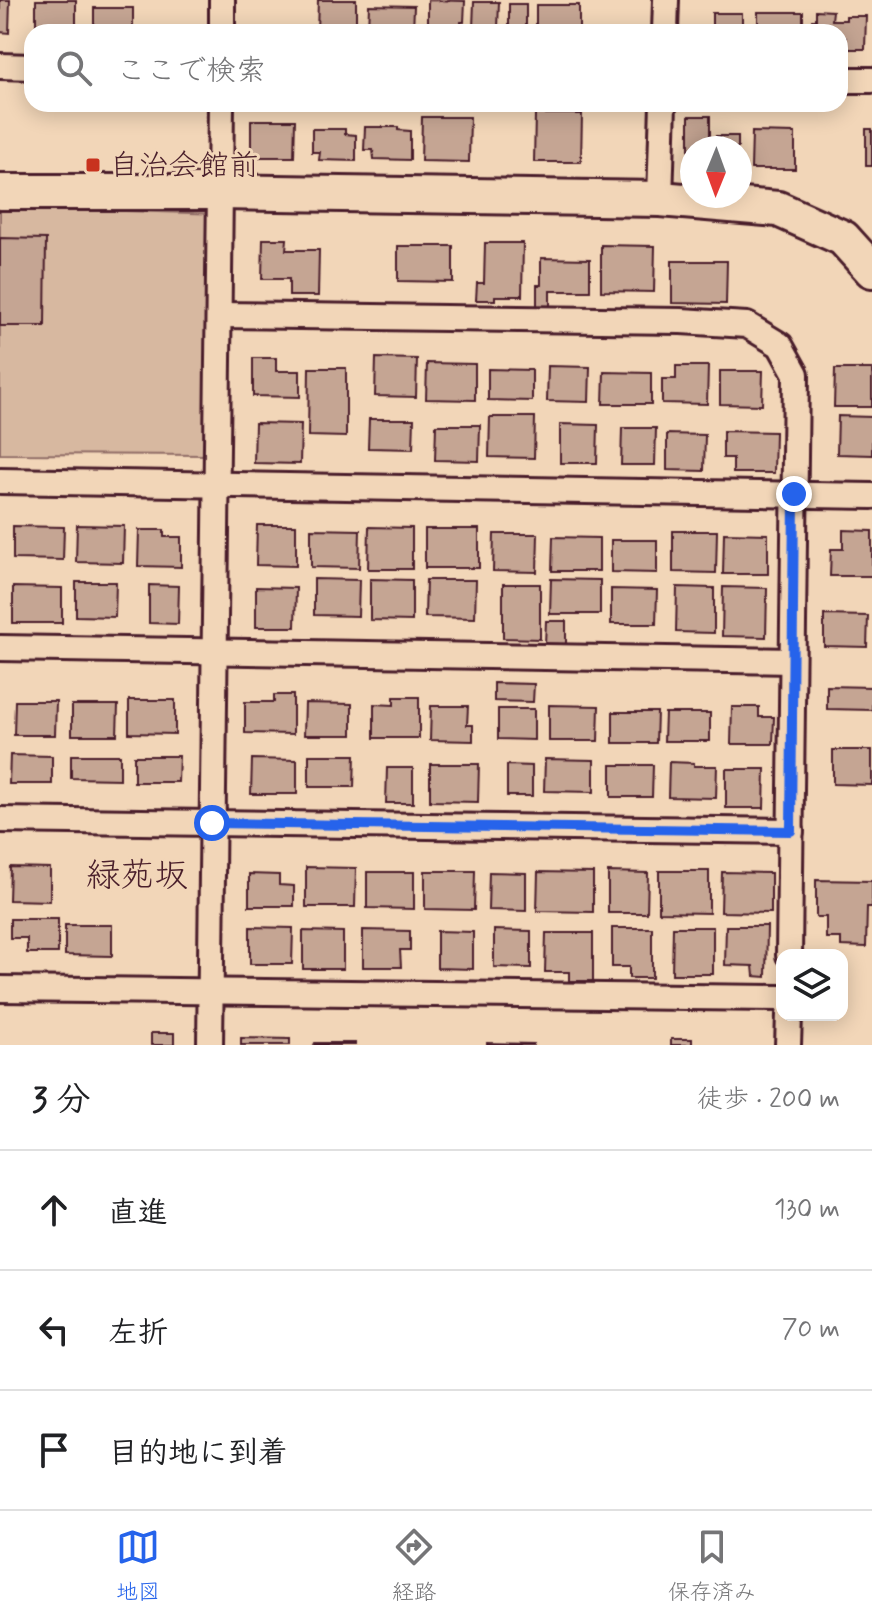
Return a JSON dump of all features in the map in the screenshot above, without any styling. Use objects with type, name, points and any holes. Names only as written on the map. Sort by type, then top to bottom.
[{"type":"street","points":[[222,0],[222,24]]},
{"type":"street","points":[[665,24],[666,0]]},
{"type":"street","points":[[0,66],[24,67]]},
{"type":"street","points":[[848,80],[872,80]]},
{"type":"street","points":[[210,1045],[221,112]]},
{"type":"street","points":[[660,199],[663,112]]},
{"type":"street","points":[[0,192],[660,199],[778,209],[843,238],[872,270]]},
{"type":"street","points":[[219,315],[681,321],[747,325],[780,345],[796,374],[789,949]]},
{"type":"street","points":[[0,481],[872,496]]},
{"type":"street","points":[[0,648],[792,661]]},
{"type":"street","points":[[0,820],[791,831]]},
{"type":"street","points":[[0,989],[776,998]]},
{"type":"street","points":[[788,1045],[789,1021]]},
{"type":"shaded area","points":[[0,207],[220,214],[217,455],[0,454]]},
{"type":"building","points":[[0,0],[10,0],[9,33],[0,32]]},
{"type":"building","points":[[36,0],[76,0],[76,24],[36,24]]},
{"type":"building","points":[[318,0],[356,0],[356,24],[317,24]]},
{"type":"building","points":[[428,0],[465,1],[464,22],[461,24],[428,24]]},
{"type":"building","points":[[474,2],[499,2],[498,24],[473,24]]},
{"type":"building","points":[[509,4],[526,4],[526,24],[509,24]]},
{"type":"building","points":[[369,5],[414,6],[413,24],[368,24]]},
{"type":"building","points":[[536,5],[579,5],[579,24],[536,24]]},
{"type":"building","points":[[94,8],[133,8],[133,24],[94,24]]},
{"type":"building","points":[[816,10],[833,11],[832,20],[866,16],[865,49],[848,49],[848,24],[812,24],[812,20],[816,20]]},
{"type":"building","points":[[758,12],[803,12],[803,24],[758,24]]},
{"type":"building","points":[[712,13],[742,13],[742,24],[712,24]]},
{"type":"building","points":[[535,114],[582,114],[581,162],[534,162]]},
{"type":"building","points":[[689,116],[710,116],[710,136],[689,136]]},
{"type":"building","points":[[422,117],[470,117],[469,162],[421,161]]},
{"type":"building","points":[[251,120],[295,120],[294,157],[251,157]]},
{"type":"building","points":[[365,127],[398,127],[398,130],[410,131],[410,160],[374,159],[373,150],[364,150]]},
{"type":"building","points":[[312,129],[345,129],[345,134],[356,135],[356,161],[319,160],[320,152],[312,152]]},
{"type":"building","points":[[866,129],[872,129],[872,166],[866,166]]},
{"type":"building","points":[[752,132],[795,133],[795,169],[752,169]]},
{"type":"building","points":[[0,238],[46,239],[45,326],[0,326]]},
{"type":"building","points":[[263,239],[287,239],[286,250],[319,250],[318,296],[289,296],[289,279],[262,279]]},
{"type":"building","points":[[485,243],[523,243],[522,296],[476,300],[477,283],[484,283]]},
{"type":"building","points":[[601,245],[655,246],[654,292],[601,291]]},
{"type":"building","points":[[398,246],[453,246],[453,282],[398,281]]},
{"type":"building","points":[[541,258],[590,259],[590,291],[550,291],[550,306],[537,306]]},
{"type":"building","points":[[672,261],[727,261],[726,304],[672,303]]},
{"type":"building","points":[[253,358],[276,358],[276,371],[300,371],[300,397],[253,396]]},
{"type":"building","points":[[376,358],[417,359],[416,397],[375,396]]},
{"type":"building","points":[[427,363],[475,364],[475,400],[426,399]]},
{"type":"building","points":[[548,366],[590,367],[589,402],[547,401]]},
{"type":"building","points":[[676,366],[708,366],[707,404],[662,403],[662,379],[676,379]]},
{"type":"building","points":[[309,368],[346,368],[346,437],[308,436]]},
{"type":"building","points":[[488,369],[532,370],[532,401],[488,400]]},
{"type":"building","points":[[835,369],[872,369],[872,407],[834,407]]},
{"type":"building","points":[[720,371],[763,371],[762,405],[720,404]]},
{"type":"building","points":[[604,372],[651,373],[651,404],[603,404]]},
{"type":"building","points":[[838,416],[872,417],[872,455],[837,454]]},
{"type":"building","points":[[490,417],[535,417],[534,458],[489,457]]},
{"type":"building","points":[[369,419],[414,419],[413,449],[368,448]]},
{"type":"building","points":[[255,423],[301,424],[300,464],[254,463]]},
{"type":"building","points":[[560,424],[598,425],[597,463],[560,463]]},
{"type":"building","points":[[436,425],[480,425],[479,461],[435,460]]},
{"type":"building","points":[[622,428],[656,428],[655,465],[621,465]]},
{"type":"building","points":[[723,431],[775,432],[774,473],[733,473],[733,458],[723,458]]},
{"type":"building","points":[[667,434],[705,435],[704,471],[667,470]]},
{"type":"building","points":[[77,525],[124,526],[123,563],[76,562]]},
{"type":"building","points":[[257,525],[296,525],[296,566],[256,565]]},
{"type":"building","points":[[13,526],[64,527],[63,560],[13,559]]},
{"type":"building","points":[[369,527],[412,528],[412,569],[368,569]]},
{"type":"building","points":[[311,529],[360,530],[359,568],[311,567]]},
{"type":"building","points":[[425,529],[479,529],[479,568],[425,568]]},
{"type":"building","points":[[139,530],[164,530],[164,537],[181,537],[181,567],[138,566]]},
{"type":"building","points":[[843,530],[872,531],[872,576],[830,576],[831,549],[843,549]]},
{"type":"building","points":[[673,531],[717,531],[716,573],[673,572]]},
{"type":"building","points":[[724,533],[768,534],[768,574],[723,574]]},
{"type":"building","points":[[494,534],[538,534],[537,572],[493,571]]},
{"type":"building","points":[[553,537],[599,538],[599,571],[552,571]]},
{"type":"building","points":[[611,540],[657,540],[657,573],[611,572]]},
{"type":"building","points":[[314,579],[359,580],[358,616],[314,615]]},
{"type":"building","points":[[370,579],[412,580],[412,621],[370,620]]},
{"type":"building","points":[[551,579],[600,580],[600,614],[550,614]]},
{"type":"building","points":[[426,580],[476,580],[475,618],[425,617]]},
{"type":"building","points":[[76,582],[116,582],[115,617],[76,616]]},
{"type":"building","points":[[503,584],[540,584],[540,639],[503,638]]},
{"type":"building","points":[[149,585],[179,586],[178,624],[149,623]]},
{"type":"building","points":[[13,587],[62,588],[62,623],[13,623]]},
{"type":"building","points":[[256,587],[296,588],[295,627],[256,627]]},
{"type":"building","points":[[677,587],[714,588],[714,633],[676,632]]},
{"type":"building","points":[[723,587],[767,588],[766,637],[722,636]]},
{"type":"building","points":[[611,589],[657,590],[656,624],[611,624]]},
{"type":"building","points":[[824,615],[868,616],[867,647],[824,646]]},
{"type":"building","points":[[546,621],[566,621],[566,644],[545,644]]},
{"type":"building","points":[[494,683],[534,684],[533,702],[494,701]]},
{"type":"building","points":[[827,686],[872,687],[872,710],[827,709]]},
{"type":"building","points":[[274,695],[293,695],[293,734],[245,733],[245,702],[274,702]]},
{"type":"building","points":[[394,697],[419,697],[419,738],[374,738],[374,704],[394,705]]},
{"type":"building","points":[[129,700],[175,700],[175,734],[129,733]]},
{"type":"building","points":[[15,701],[56,701],[55,735],[14,735]]},
{"type":"building","points":[[305,703],[352,704],[352,735],[304,735]]},
{"type":"building","points":[[72,705],[118,705],[117,735],[72,735]]},
{"type":"building","points":[[549,705],[599,706],[598,741],[549,741]]},
{"type":"building","points":[[431,706],[468,706],[467,725],[473,725],[473,741],[430,740]]},
{"type":"building","points":[[732,707],[759,707],[759,717],[774,717],[773,744],[731,744]]},
{"type":"building","points":[[498,709],[534,709],[534,740],[498,739]]},
{"type":"building","points":[[613,712],[657,712],[656,743],[613,743]]},
{"type":"building","points":[[665,713],[710,713],[710,741],[664,741]]},
{"type":"building","points":[[833,750],[872,750],[872,785],[833,784]]},
{"type":"building","points":[[10,755],[52,756],[52,784],[9,784]]},
{"type":"building","points":[[71,755],[120,755],[120,779],[71,778]]},
{"type":"building","points":[[309,755],[355,755],[354,787],[309,787]]},
{"type":"building","points":[[134,756],[179,756],[178,782],[134,782]]},
{"type":"building","points":[[252,759],[297,760],[297,794],[251,794]]},
{"type":"building","points":[[545,759],[594,760],[594,792],[544,791]]},
{"type":"building","points":[[669,762],[717,766],[716,798],[668,797]]},
{"type":"building","points":[[430,764],[479,764],[478,802],[430,801]]},
{"type":"building","points":[[507,765],[532,766],[532,796],[507,796]]},
{"type":"building","points":[[611,765],[653,765],[652,797],[611,797]]},
{"type":"building","points":[[387,768],[413,768],[413,803],[386,803]]},
{"type":"building","points":[[726,769],[765,769],[764,808],[726,808]]},
{"type":"building","points":[[10,867],[50,868],[50,901],[9,900]]},
{"type":"building","points":[[306,867],[356,868],[355,907],[306,907]]},
{"type":"building","points":[[425,871],[475,871],[474,910],[425,909]]},
{"type":"building","points":[[659,871],[709,871],[709,913],[659,912]]},
{"type":"building","points":[[367,872],[414,872],[414,909],[367,908]]},
{"type":"building","points":[[489,872],[526,873],[526,911],[488,910]]},
{"type":"building","points":[[538,872],[593,873],[593,912],[537,911]]},
{"type":"building","points":[[608,872],[648,873],[647,913],[608,913]]},
{"type":"building","points":[[722,872],[771,873],[771,913],[721,912]]},
{"type":"building","points":[[249,874],[279,875],[279,885],[294,886],[294,906],[249,906]]},
{"type":"building","points":[[816,880],[872,881],[872,907],[867,907],[866,947],[841,946],[841,938],[826,938],[826,917],[816,917]]},
{"type":"building","points":[[10,919],[58,919],[58,953],[27,953],[27,938],[10,938]]},
{"type":"building","points":[[65,925],[112,925],[112,956],[65,955]]},
{"type":"building","points":[[726,926],[767,926],[766,977],[754,976],[753,966],[725,965]]},
{"type":"building","points":[[250,927],[293,928],[292,964],[250,964]]},
{"type":"building","points":[[673,927],[713,927],[713,974],[672,974]]},
{"type":"building","points":[[612,928],[652,928],[652,978],[629,978],[629,967],[612,967]]},
{"type":"building","points":[[363,930],[410,931],[410,950],[400,950],[401,967],[363,967]]},
{"type":"building","points":[[494,930],[531,931],[531,968],[494,967]]},
{"type":"building","points":[[303,931],[343,932],[343,969],[303,969]]},
{"type":"building","points":[[437,931],[473,932],[473,969],[437,968]]},
{"type":"building","points":[[546,933],[593,933],[593,981],[569,981],[569,972],[545,972]]},
{"type":"building","points":[[151,1033],[174,1033],[174,1045],[151,1045]]},
{"type":"building","points":[[241,1038],[290,1039],[290,1045],[241,1045]]},
{"type":"building","points":[[671,1039],[692,1039],[692,1045],[671,1045]]},
{"type":"building","points":[[355,1043],[355,1045],[314,1045]]},
{"type":"building","points":[[533,1044],[533,1045],[487,1045]]},
{"type":"place","name":"自治会館前","points":[[93,165]]},
{"type":"district","name":"緑苑坂","points":[[137,874]]},
{"type":"route","points":[[212,823],[791,831],[794,494]]}]
